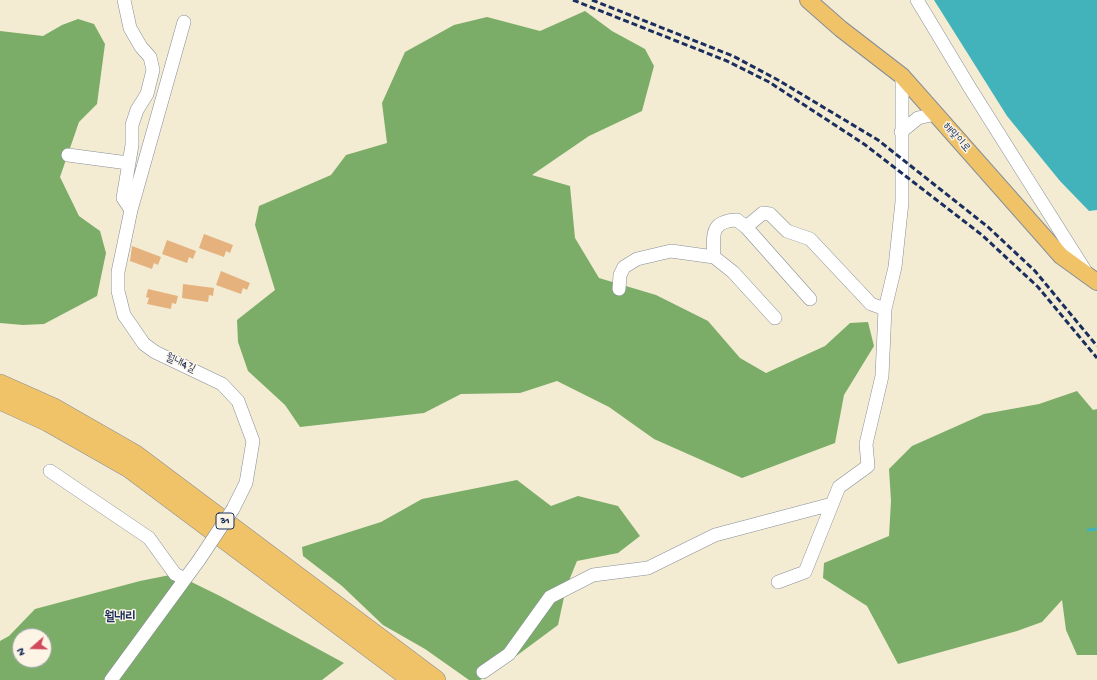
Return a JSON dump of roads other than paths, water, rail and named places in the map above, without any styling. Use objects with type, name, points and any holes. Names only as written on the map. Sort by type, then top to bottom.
[{"type":"highway","name":"31","points":[[0,384],[54,408],[136,455],[436,680]]},
{"type":"highway","name":"31","points":[[0,400],[48,422],[129,468],[412,680]]},
{"type":"main road","name":"해맞이로","points":[[808,0],[841,29],[902,76],[1060,256],[1092,279]]},
{"type":"street","points":[[124,0],[130,28],[141,47],[150,57],[153,70],[147,94],[137,110],[132,125],[132,145],[123,198],[132,210]]},
{"type":"street","points":[[917,0],[970,88],[1092,279]]},
{"type":"street","name":"월내4길","points":[[184,22],[132,210],[118,272],[118,291],[124,315],[144,344],[155,352],[222,384],[238,401],[253,442],[251,462],[246,483],[233,509],[185,579]]},
{"type":"street","points":[[778,582],[805,572],[839,487],[868,466],[866,444],[882,376],[885,309],[895,267],[902,202],[902,76]]},
{"type":"street","points":[[901,132],[918,118],[935,114]]},
{"type":"street","points":[[68,155],[128,163]]},
{"type":"street","points":[[746,227],[762,213],[770,214],[787,231],[810,240],[871,304],[885,309]]},
{"type":"street","points":[[714,257],[715,230],[718,224],[724,221],[737,220],[746,227],[810,299]]},
{"type":"street","points":[[619,289],[620,275],[624,267],[637,259],[671,251],[714,257],[732,272],[775,318]]},
{"type":"street","points":[[50,471],[149,538],[175,574],[185,579],[111,680]]},
{"type":"street","points":[[483,672],[509,654],[550,597],[593,575],[648,568],[715,535],[832,504]]},
{"type":"water","points":[[934,0],[1097,0],[1097,210],[1089,211],[1060,181],[1007,116]]},
{"type":"waterway","points":[[1088,530],[1097,529]]},
{"type":"railway","points":[[573,0],[727,61],[769,82],[864,144],[982,235],[1038,287],[1097,358]]},
{"type":"railway","points":[[592,0],[733,56],[778,80],[878,140],[988,227],[1035,271],[1097,346]]},
{"type":"district","name":"월내리","points":[[120,618]]}]
